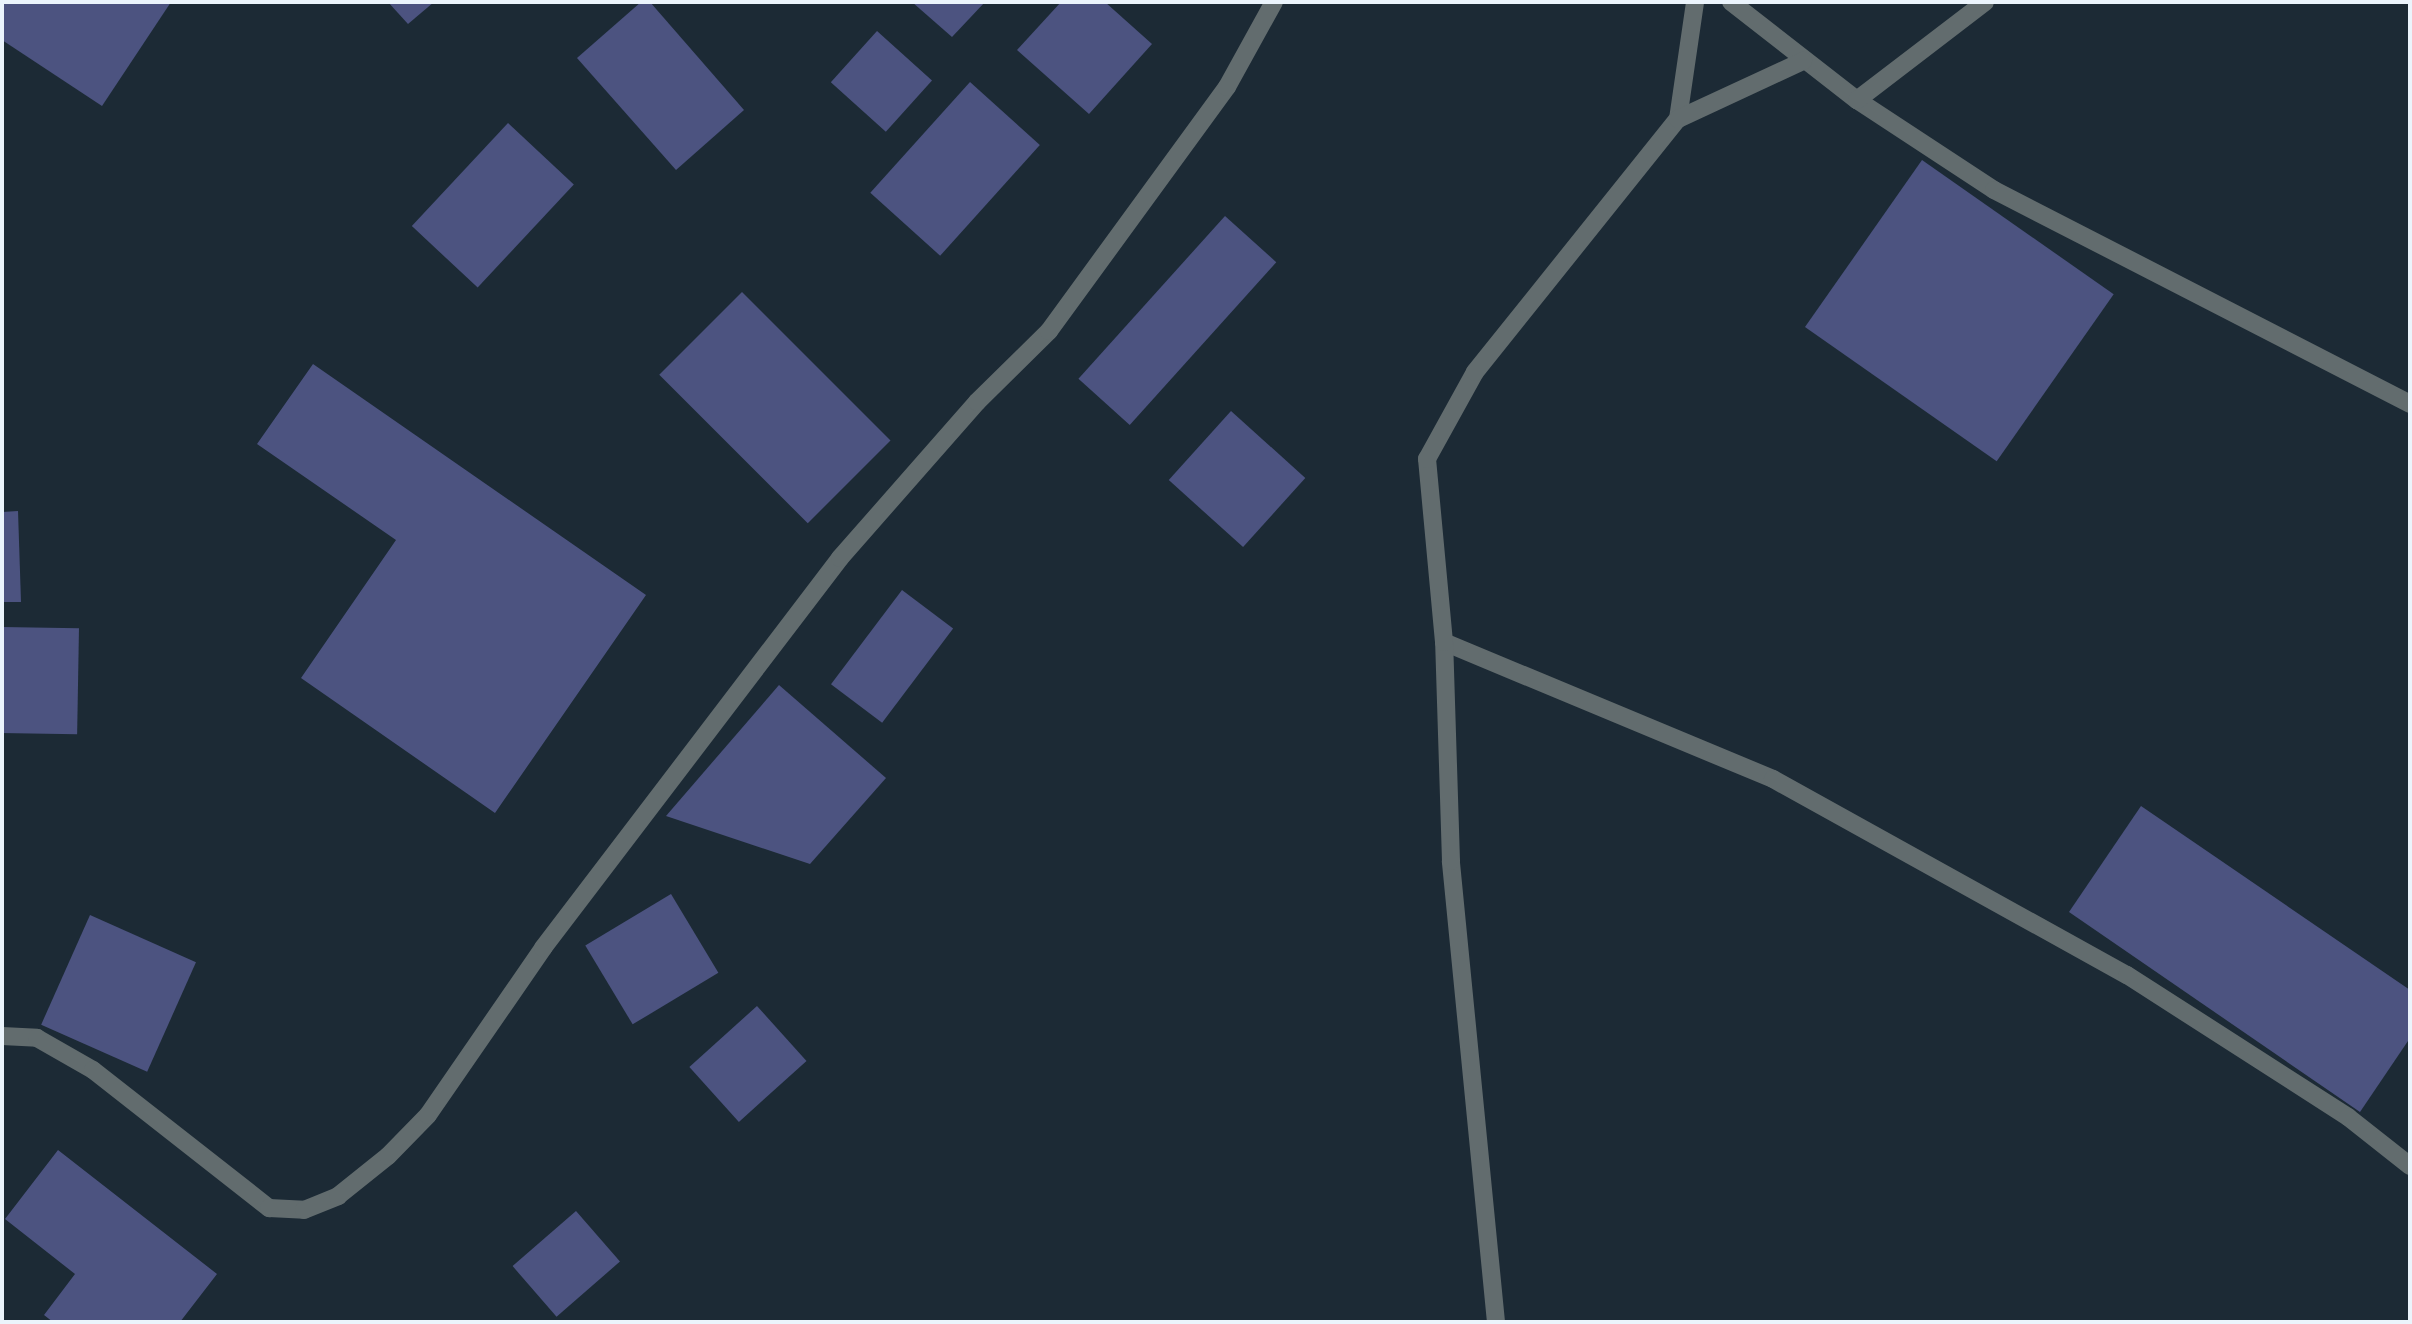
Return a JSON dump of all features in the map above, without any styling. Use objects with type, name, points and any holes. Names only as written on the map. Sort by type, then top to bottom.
[{"type":"street","points":[[2,1036],[37,1038],[93,1070],[269,1208],[304,1210],[338,1196],[388,1156],[428,1115],[543,948],[840,558],[977,402],[1049,331],[1227,87],[1274,2]]},
{"type":"street","points":[[1678,119],[1695,2]]},
{"type":"street","points":[[1731,2],[1803,61],[1857,100],[1994,190],[2410,404]]},
{"type":"street","points":[[1857,100],[1985,2]]},
{"type":"street","points":[[1496,1322],[1451,861],[1444,642],[1426,488],[1427,459],[1443,421],[1475,372],[1678,119],[1803,61]]},
{"type":"street","points":[[1444,642],[1773,779],[1963,882],[2244,1049],[2410,1166]]},
{"type":"building","points":[[2,2],[171,2],[102,106],[2,40]]},
{"type":"building","points":[[388,2],[434,2],[408,24]]},
{"type":"building","points":[[641,2],[650,2],[744,110],[676,170],[577,58]]},
{"type":"building","points":[[912,2],[985,2],[952,37]]},
{"type":"building","points":[[1061,2],[1105,2],[1152,44],[1089,114],[1017,50]]},
{"type":"building","points":[[877,31],[932,81],[886,132],[831,82]]},
{"type":"building","points":[[970,82],[1040,145],[940,256],[870,193]]},
{"type":"building","points":[[508,123],[574,184],[478,288],[412,226]]},
{"type":"building","points":[[1922,160],[2114,294],[1997,461],[1805,327]]},
{"type":"building","points":[[1225,216],[1276,262],[1130,425],[1078,379]]},
{"type":"building","points":[[742,292],[890,440],[808,523],[659,375]]},
{"type":"building","points":[[313,364],[646,595],[495,813],[301,678],[396,540],[257,444]]},
{"type":"building","points":[[1231,411],[1305,478],[1243,547],[1169,480]]},
{"type":"building","points":[[18,511],[21,602],[2,602],[2,512]]},
{"type":"building","points":[[902,590],[953,629],[882,723],[831,684]]},
{"type":"building","points":[[2,627],[79,628],[77,734],[2,733]]},
{"type":"building","points":[[779,685],[886,778],[810,864],[666,816]]},
{"type":"building","points":[[2141,806],[2410,990],[2410,1038],[2360,1112],[2069,912]]},
{"type":"building","points":[[671,894],[718,973],[633,1024],[585,946]]},
{"type":"building","points":[[90,915],[196,962],[147,1072],[41,1025]]},
{"type":"building","points":[[757,1006],[807,1061],[739,1122],[689,1067]]},
{"type":"building","points":[[58,1150],[217,1274],[180,1322],[53,1322],[44,1315],[75,1274],[5,1219]]},
{"type":"building","points":[[576,1211],[620,1262],[557,1317],[513,1266]]}]
